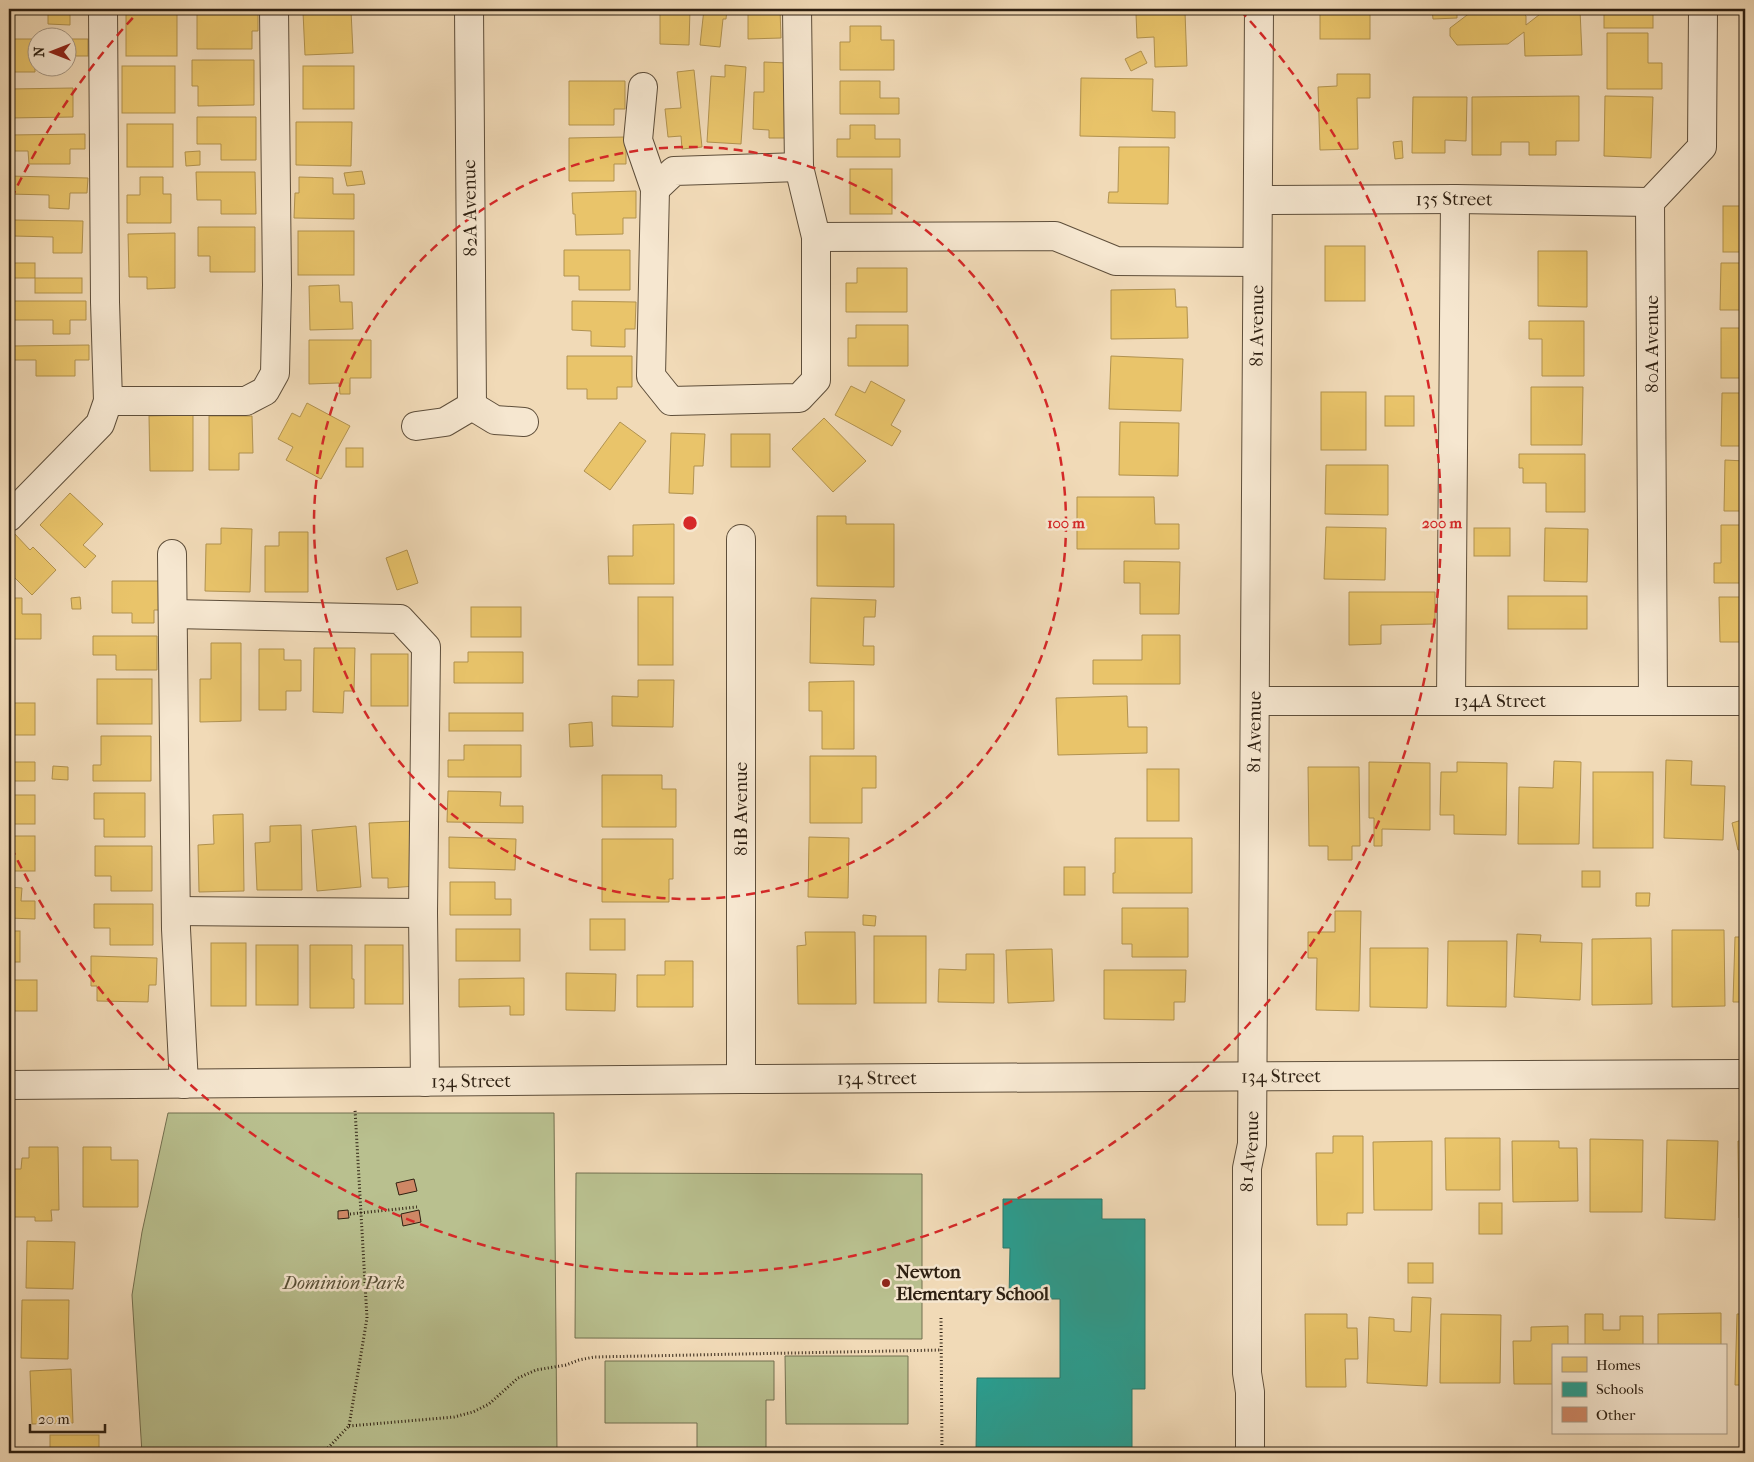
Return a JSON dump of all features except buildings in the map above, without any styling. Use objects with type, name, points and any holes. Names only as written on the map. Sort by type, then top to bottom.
[{"type":"street","points":[[9,517],[100,424],[108,402],[105,302],[103,9]]},
{"type":"street","points":[[108,402],[246,401],[265,391],[275,373],[277,285],[274,9]]},
{"type":"street","name":"82A Avenue","points":[[468,9],[472,406]]},
{"type":"street","points":[[643,87],[638,140],[655,189],[651,376],[671,401],[799,398],[816,380],[816,237],[799,167],[798,9]]},
{"type":"street","name":"81 Avenue","points":[[1250,1453],[1250,1392],[1247,1373],[1247,1168],[1252,1144],[1259,9]]},
{"type":"street","points":[[1650,202],[1702,147],[1703,9]]},
{"type":"street","points":[[655,189],[674,171],[799,167]]},
{"type":"street","points":[[1451,700],[1455,199]]},
{"type":"street","name":"135 Street","points":[[1258,200],[1455,199],[1650,202]]},
{"type":"street","name":"80A Avenue","points":[[1650,202],[1654,700]]},
{"type":"street","points":[[816,237],[1055,236],[1116,261],[1257,262]]},
{"type":"street","points":[[416,426],[445,422],[472,406],[495,420],[524,422]]},
{"type":"street","name":"81B Avenue","points":[[741,539],[741,1079]]},
{"type":"street","points":[[172,554],[176,912],[184,1084]]},
{"type":"street","points":[[172,614],[400,619],[426,647],[423,913],[425,1082]]},
{"type":"street","name":"134A Street","points":[[1255,701],[1745,700]]},
{"type":"street","points":[[176,912],[423,913]]},
{"type":"street","name":"134 Street","points":[[9,1085],[1745,1074]]},
{"type":"path","points":[[322,1453],[349,1426],[367,1318],[355,1106]]},
{"type":"path","points":[[350,1214],[417,1207]]},
{"type":"path","points":[[941,1318],[942,1453]]},
{"type":"path","points":[[349,1426],[445,1418],[473,1412],[489,1404],[518,1378],[536,1370],[566,1365],[594,1357],[941,1350]]},
{"type":"green space","name":"Dominion Park","points":[[168,1113],[554,1113],[557,1453],[142,1453],[132,1295],[142,1232]]},
{"type":"green space","points":[[576,1173],[922,1174],[922,1339],[575,1338]]},
{"type":"green space","points":[[785,1356],[908,1356],[908,1424],[786,1424]]},
{"type":"green space","points":[[605,1361],[774,1361],[774,1400],[766,1400],[766,1453],[697,1453],[697,1423],[605,1423]]},
{"type":"place","name":"Newton Elementary School","points":[[886,1283]]}]
